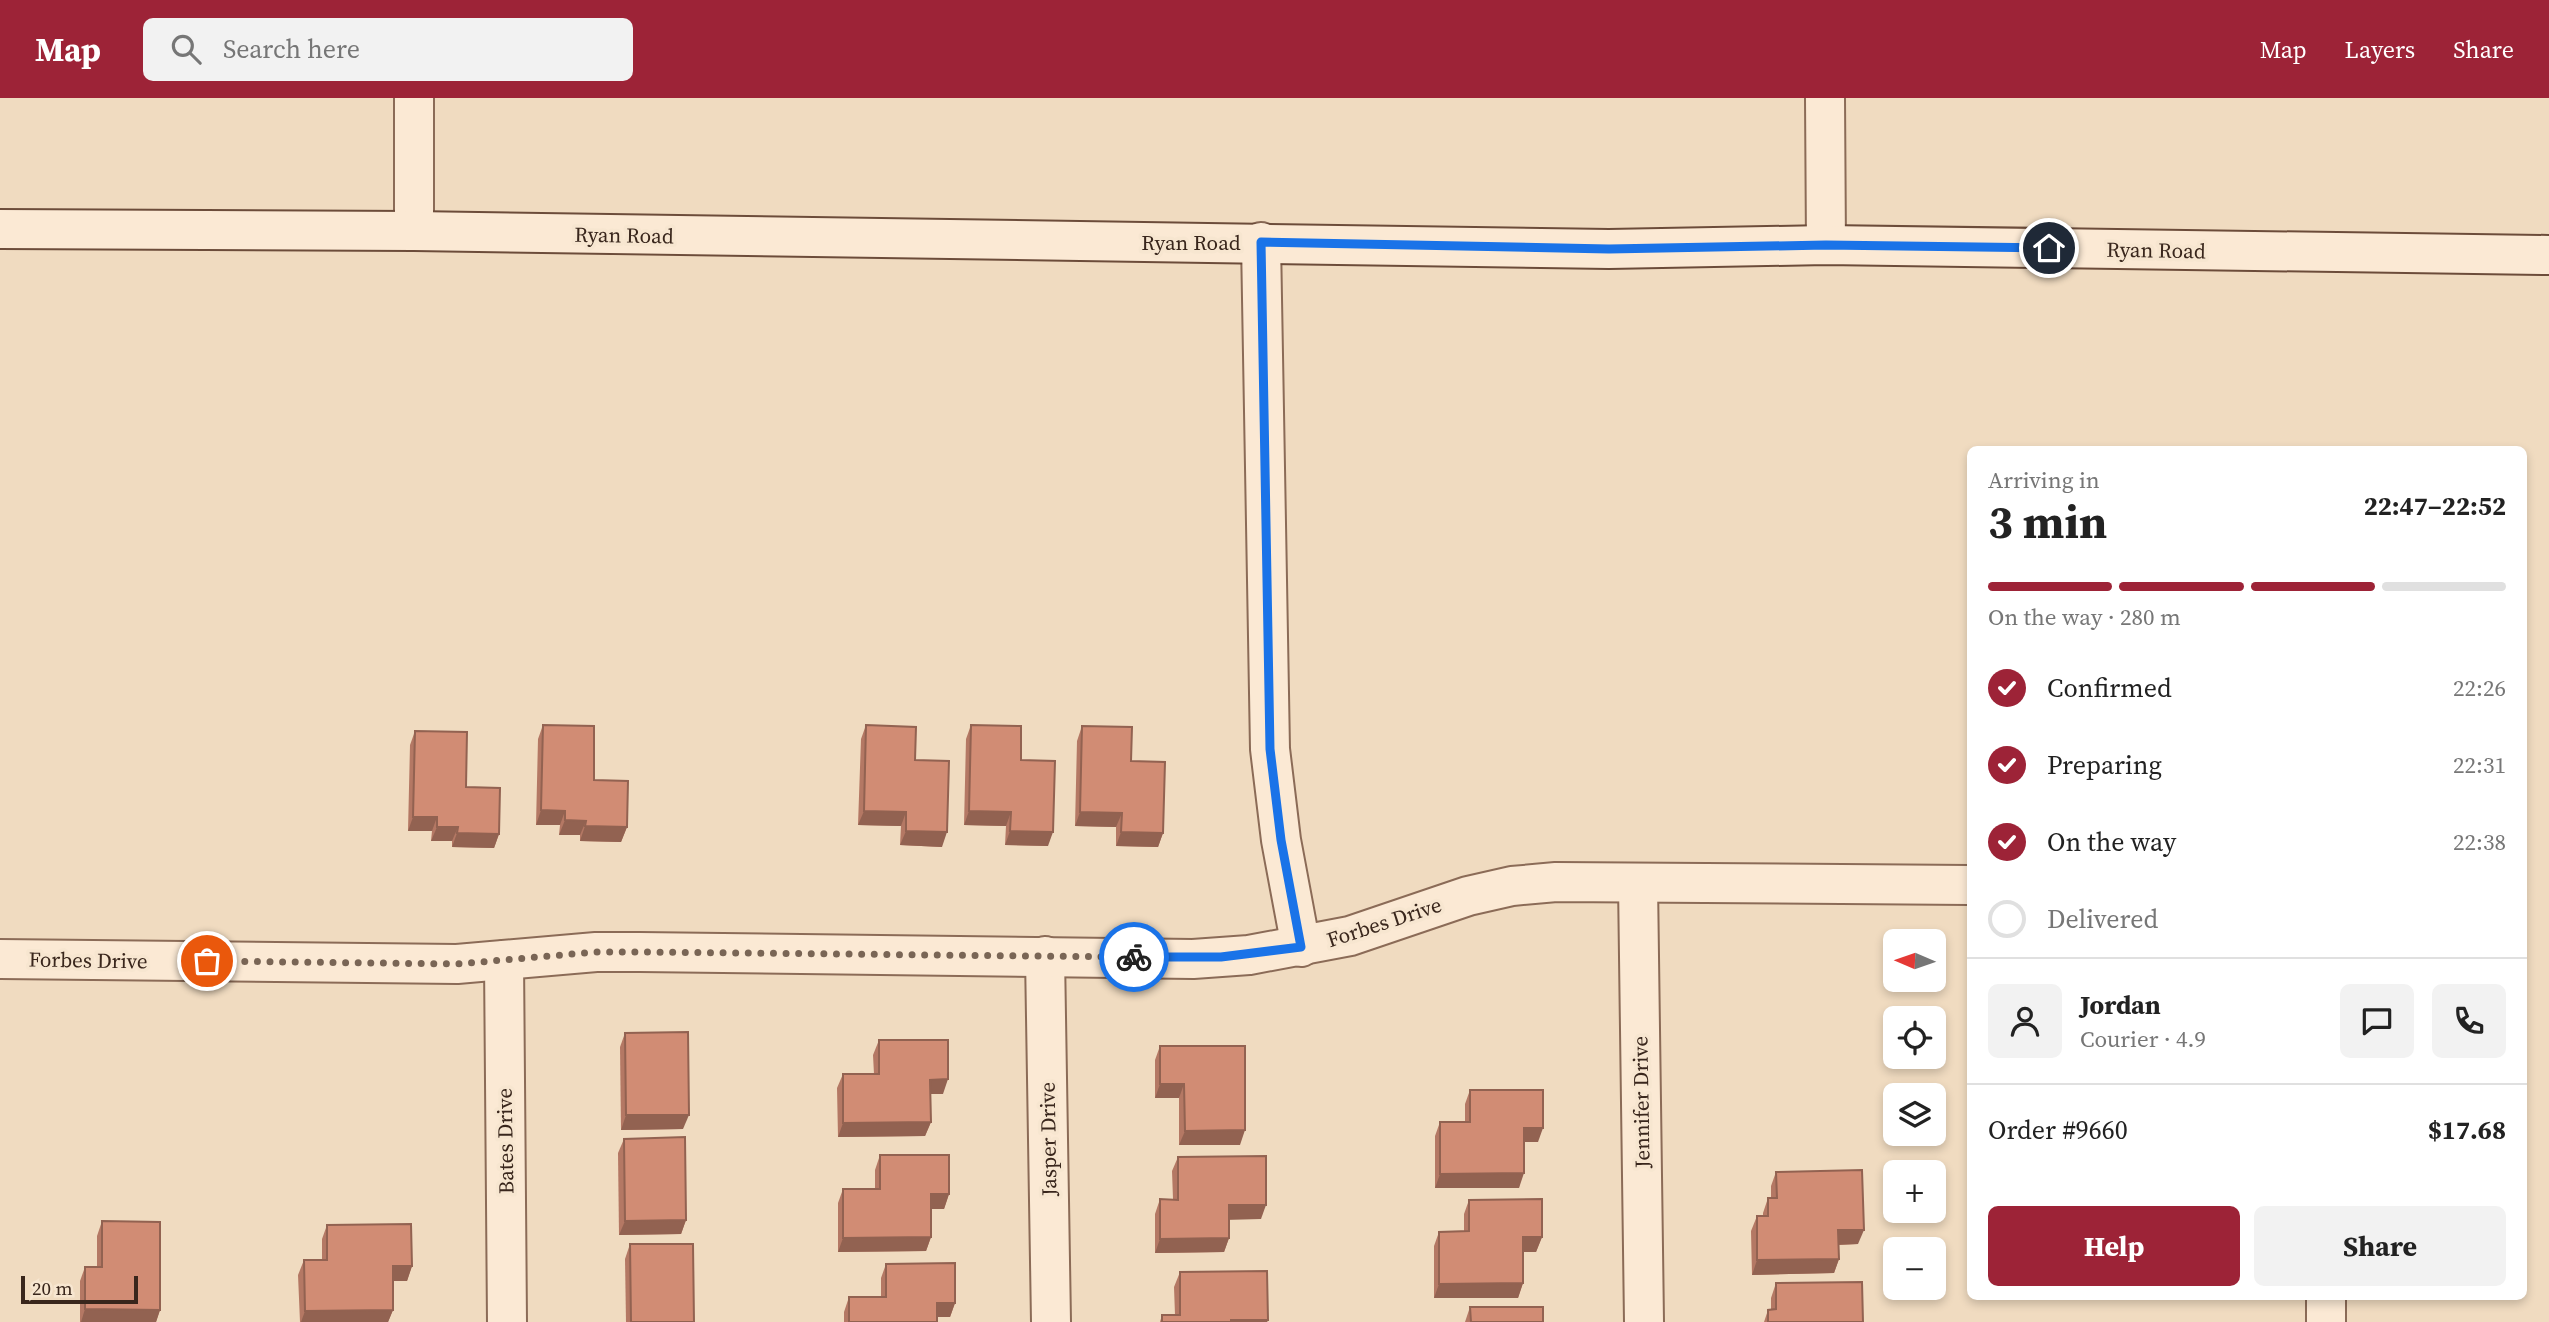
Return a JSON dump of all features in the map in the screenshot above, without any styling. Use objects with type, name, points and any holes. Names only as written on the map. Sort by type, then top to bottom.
[{"type":"street","points":[[414,98],[414,231]]},
{"type":"street","points":[[1825,98],[1826,245]]},
{"type":"street","name":"Ryan Road","points":[[0,229],[414,231],[1609,249],[1826,245],[2549,255]]},
{"type":"street","points":[[1261,242],[1270,737],[1281,840],[1301,947]]},
{"type":"street","name":"Forbes Drive","points":[[0,959],[443,964],[629,952],[1193,958],[1249,955],[1350,936],[1468,895],[1512,886],[1556,882],[1967,885]]},
{"type":"street","name":"Jennifer Drive","points":[[1638,883],[1644,1322]]},
{"type":"street","name":"Jasper Drive","points":[[1045,956],[1051,1322]]},
{"type":"street","name":"Bates Drive","points":[[504,960],[507,1322]]},
{"type":"street","points":[[2326,1300],[2326,1322]]},
{"type":"building","points":[[543,725],[594,726],[594,780],[628,781],[627,827],[585,826],[586,821],[565,820],[565,811],[541,810]]},
{"type":"building","points":[[866,725],[916,727],[915,760],[949,761],[947,832],[906,831],[906,812],[864,811]]},
{"type":"building","points":[[971,725],[1021,726],[1021,760],[1055,761],[1053,832],[1010,831],[1011,812],[969,811]]},
{"type":"building","points":[[1082,726],[1132,727],[1131,761],[1165,762],[1163,833],[1121,832],[1122,813],[1080,812]]},
{"type":"building","points":[[415,731],[467,732],[466,787],[500,788],[499,834],[457,833],[458,827],[437,827],[437,817],[413,817]]},
{"type":"building","points":[[688,1032],[689,1115],[626,1115],[625,1033]]},
{"type":"building","points":[[879,1040],[948,1040],[948,1079],[930,1080],[931,1122],[843,1123],[843,1074],[879,1074]]},
{"type":"building","points":[[1160,1046],[1245,1046],[1245,1130],[1185,1131],[1184,1084],[1160,1084]]},
{"type":"building","points":[[1470,1090],[1543,1090],[1543,1128],[1524,1128],[1524,1173],[1440,1174],[1440,1122],[1470,1122]]},
{"type":"building","points":[[685,1137],[686,1220],[625,1221],[624,1139]]},
{"type":"building","points":[[880,1155],[949,1155],[949,1194],[931,1194],[931,1237],[843,1238],[843,1189],[880,1189]]},
{"type":"building","points":[[1266,1156],[1266,1205],[1229,1205],[1229,1238],[1160,1239],[1160,1199],[1178,1200],[1178,1157]]},
{"type":"building","points":[[1862,1170],[1864,1230],[1838,1230],[1839,1259],[1757,1260],[1757,1216],[1768,1216],[1768,1198],[1777,1198],[1776,1172]]},
{"type":"building","points":[[1542,1199],[1542,1237],[1523,1237],[1523,1283],[1439,1284],[1439,1232],[1469,1231],[1469,1200]]},
{"type":"building","points":[[102,1221],[160,1222],[160,1310],[85,1309],[85,1267],[102,1267]]},
{"type":"building","points":[[411,1224],[412,1266],[393,1266],[393,1310],[305,1311],[304,1260],[327,1260],[327,1225]]},
{"type":"building","points":[[630,1244],[693,1244],[694,1322],[631,1322]]},
{"type":"building","points":[[955,1263],[955,1303],[937,1303],[937,1322],[849,1322],[849,1297],[886,1297],[886,1264]]},
{"type":"building","points":[[1267,1271],[1268,1320],[1162,1322],[1162,1315],[1180,1315],[1180,1272]]},
{"type":"building","points":[[1862,1282],[1863,1322],[1768,1322],[1768,1310],[1776,1309],[1776,1283]]},
{"type":"building","points":[[1470,1307],[1543,1307],[1543,1322],[1471,1322]]},
{"type":"way so far","points":[[207,961],[457,964],[596,952],[1134,957]]},
{"type":"route","points":[[1134,957],[1221,957],[1301,947],[1281,840],[1270,749],[1261,242],[1609,249],[1826,245],[2049,248]]}]
